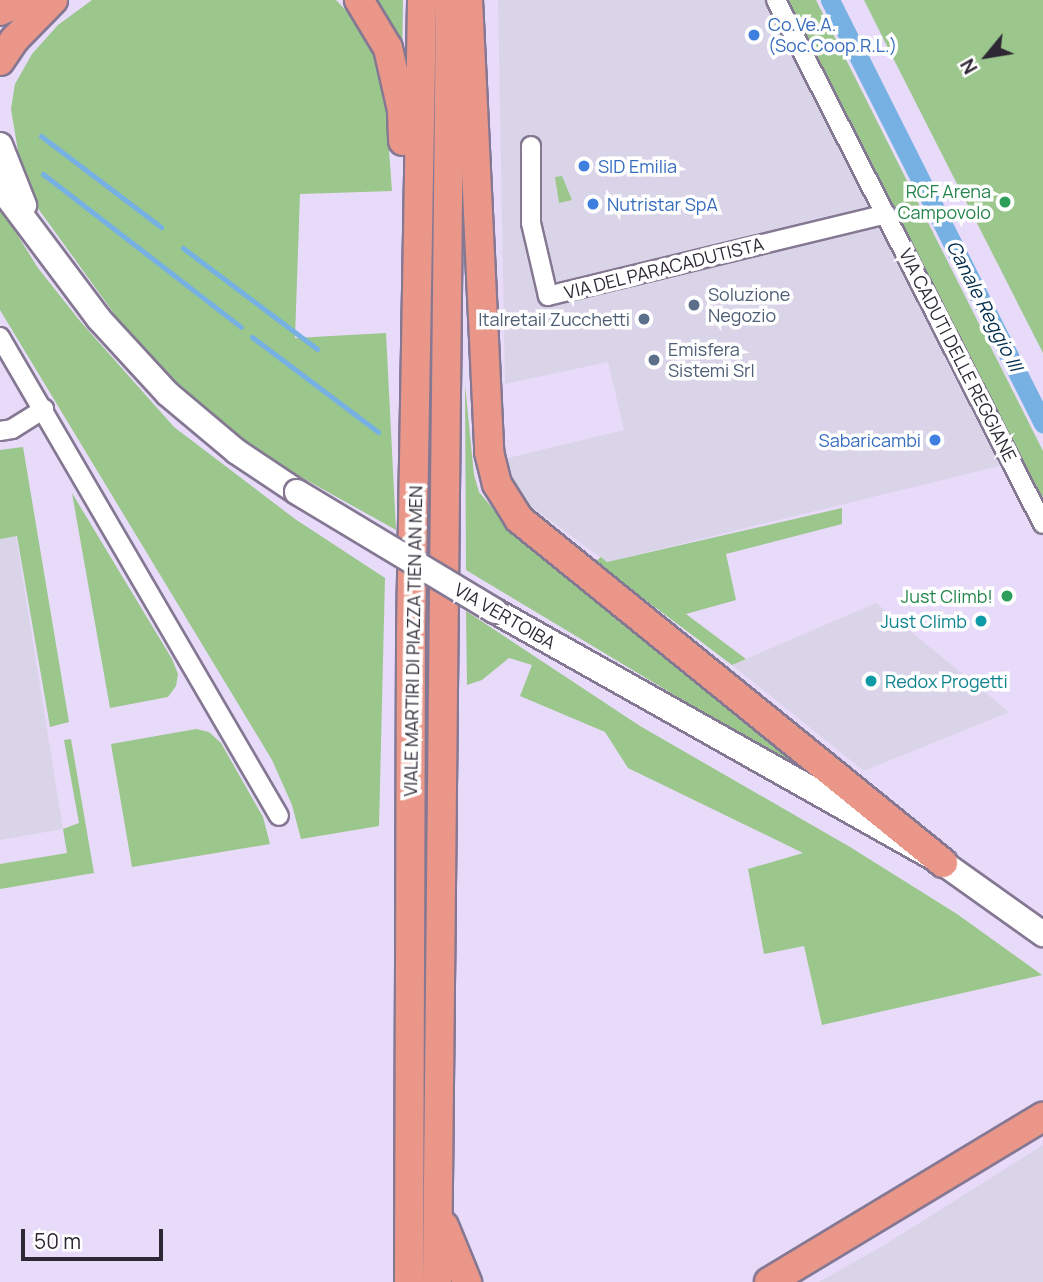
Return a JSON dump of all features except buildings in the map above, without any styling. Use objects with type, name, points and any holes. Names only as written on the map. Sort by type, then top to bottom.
[{"type":"highway","points":[[0,10],[25,0]]},
{"type":"highway","points":[[0,61],[13,40],[53,0]]},
{"type":"highway","points":[[359,0],[388,48],[402,110],[403,309],[418,392]]},
{"type":"highway","name":"VIALE MARTIRI DI PIAZZA TIEN AN MEN","points":[[409,1282],[411,633],[418,392],[422,0]]},
{"type":"highway","name":"VIALE MARTIRI DI PIAZZA TIEN AN MEN","points":[[437,1282],[450,0]]},
{"type":"highway","points":[[468,0],[489,452],[497,484],[519,519],[943,863]]},
{"type":"highway","points":[[769,1282],[1043,1117]]},
{"type":"highway","points":[[438,1208],[467,1282]]},
{"type":"main road","points":[[0,61],[0,69]]},
{"type":"main road","name":"VIA VERTOIBA","points":[[0,145],[36,231]]},
{"type":"main road","name":"VIA VERTOIBA","points":[[0,187],[36,231],[99,319],[168,394],[237,452],[297,492],[495,611],[943,863],[1040,935]]},
{"type":"street","name":"VIA CADUTI DELLE REGGIANE","points":[[776,0],[1043,524]]},
{"type":"street","name":"VIA DEL PARACADUTISTA","points":[[531,146],[531,223],[548,296],[886,214]]},
{"type":"street","points":[[0,337],[279,816]]},
{"type":"street","points":[[0,431],[12,429],[44,409]]},
{"type":"shaded area","points":[[498,0],[772,0],[1012,463],[607,562],[530,506],[510,477],[508,458],[624,430],[608,362],[505,384]]},
{"type":"shaded area","points":[[16,536],[63,829],[0,840],[0,539]]},
{"type":"shaded area","points":[[876,603],[1009,712],[864,771],[732,665]]},
{"type":"shaded area","points":[[1043,1145],[1043,1282],[819,1282],[886,1244]]},
{"type":"green space","points":[[92,0],[336,0],[356,21],[375,57],[386,110],[392,191],[300,194],[295,338],[386,333],[396,530],[265,457],[174,384],[131,337],[37,207],[21,169],[11,109],[15,84],[32,54],[58,25]]},
{"type":"green space","points":[[372,0],[403,0],[402,67]]},
{"type":"green space","points":[[774,0],[816,0],[1043,451],[1043,507]]},
{"type":"green space","name":"RCF Arena Campovolo","points":[[864,0],[1043,0],[1043,353],[890,52]]},
{"type":"green space","points":[[562,176],[572,200],[559,203],[555,177]]},
{"type":"green space","points":[[0,207],[38,268],[80,321],[174,427],[295,519],[385,578],[379,826],[301,839],[292,805],[272,760],[0,310]]},
{"type":"green space","points":[[465,385],[474,475],[479,492],[504,522],[861,807],[466,570]]},
{"type":"green space","points":[[23,447],[69,722],[50,727],[17,536],[0,539],[0,450]]},
{"type":"green space","points":[[72,493],[172,659],[178,674],[176,686],[168,697],[110,708]]},
{"type":"green space","points":[[842,508],[842,524],[726,554],[736,600],[686,614],[746,659],[732,665],[595,562],[601,557],[607,562]]},
{"type":"green space","points":[[466,611],[640,726],[850,847],[957,914],[1042,975],[822,1025],[804,946],[764,954],[748,869],[803,853],[628,768],[605,732],[520,696],[532,665],[509,658],[482,680],[467,685]]},
{"type":"green space","points":[[196,729],[209,732],[221,743],[263,817],[270,844],[132,867],[111,744]]},
{"type":"green space","points":[[71,739],[94,873],[0,889],[0,864],[67,853],[63,829],[79,823],[64,740]]},
{"type":"waterway","name":"Canale Reggio III","points":[[830,0],[1043,424]]},
{"type":"waterway","points":[[41,136],[161,227]]},
{"type":"waterway","points":[[43,174],[241,327]]},
{"type":"waterway","points":[[183,248],[317,349]]},
{"type":"waterway","points":[[252,337],[378,432]]},
{"type":"place","name":"Co.Ve.A. (Soc.Coop.R.L.)","points":[[754,35]]},
{"type":"place","name":"SID Emilia","points":[[584,166]]},
{"type":"place","name":"RCF Arena Campovolo","points":[[1005,202]]},
{"type":"place","name":"Nutristar SpA","points":[[593,204]]},
{"type":"place","name":"Soluzione Negozio","points":[[694,305]]},
{"type":"place","name":"Italretail Zucchetti","points":[[644,319]]},
{"type":"place","name":"Emisfera Sistemi Srl","points":[[654,360]]},
{"type":"place","name":"Sabaricambi","points":[[935,440]]},
{"type":"place","name":"Just Climb!","points":[[1007,596]]},
{"type":"place","name":"Just Climb","points":[[981,621]]},
{"type":"place","name":"Redox Progetti","points":[[871,681]]}]
